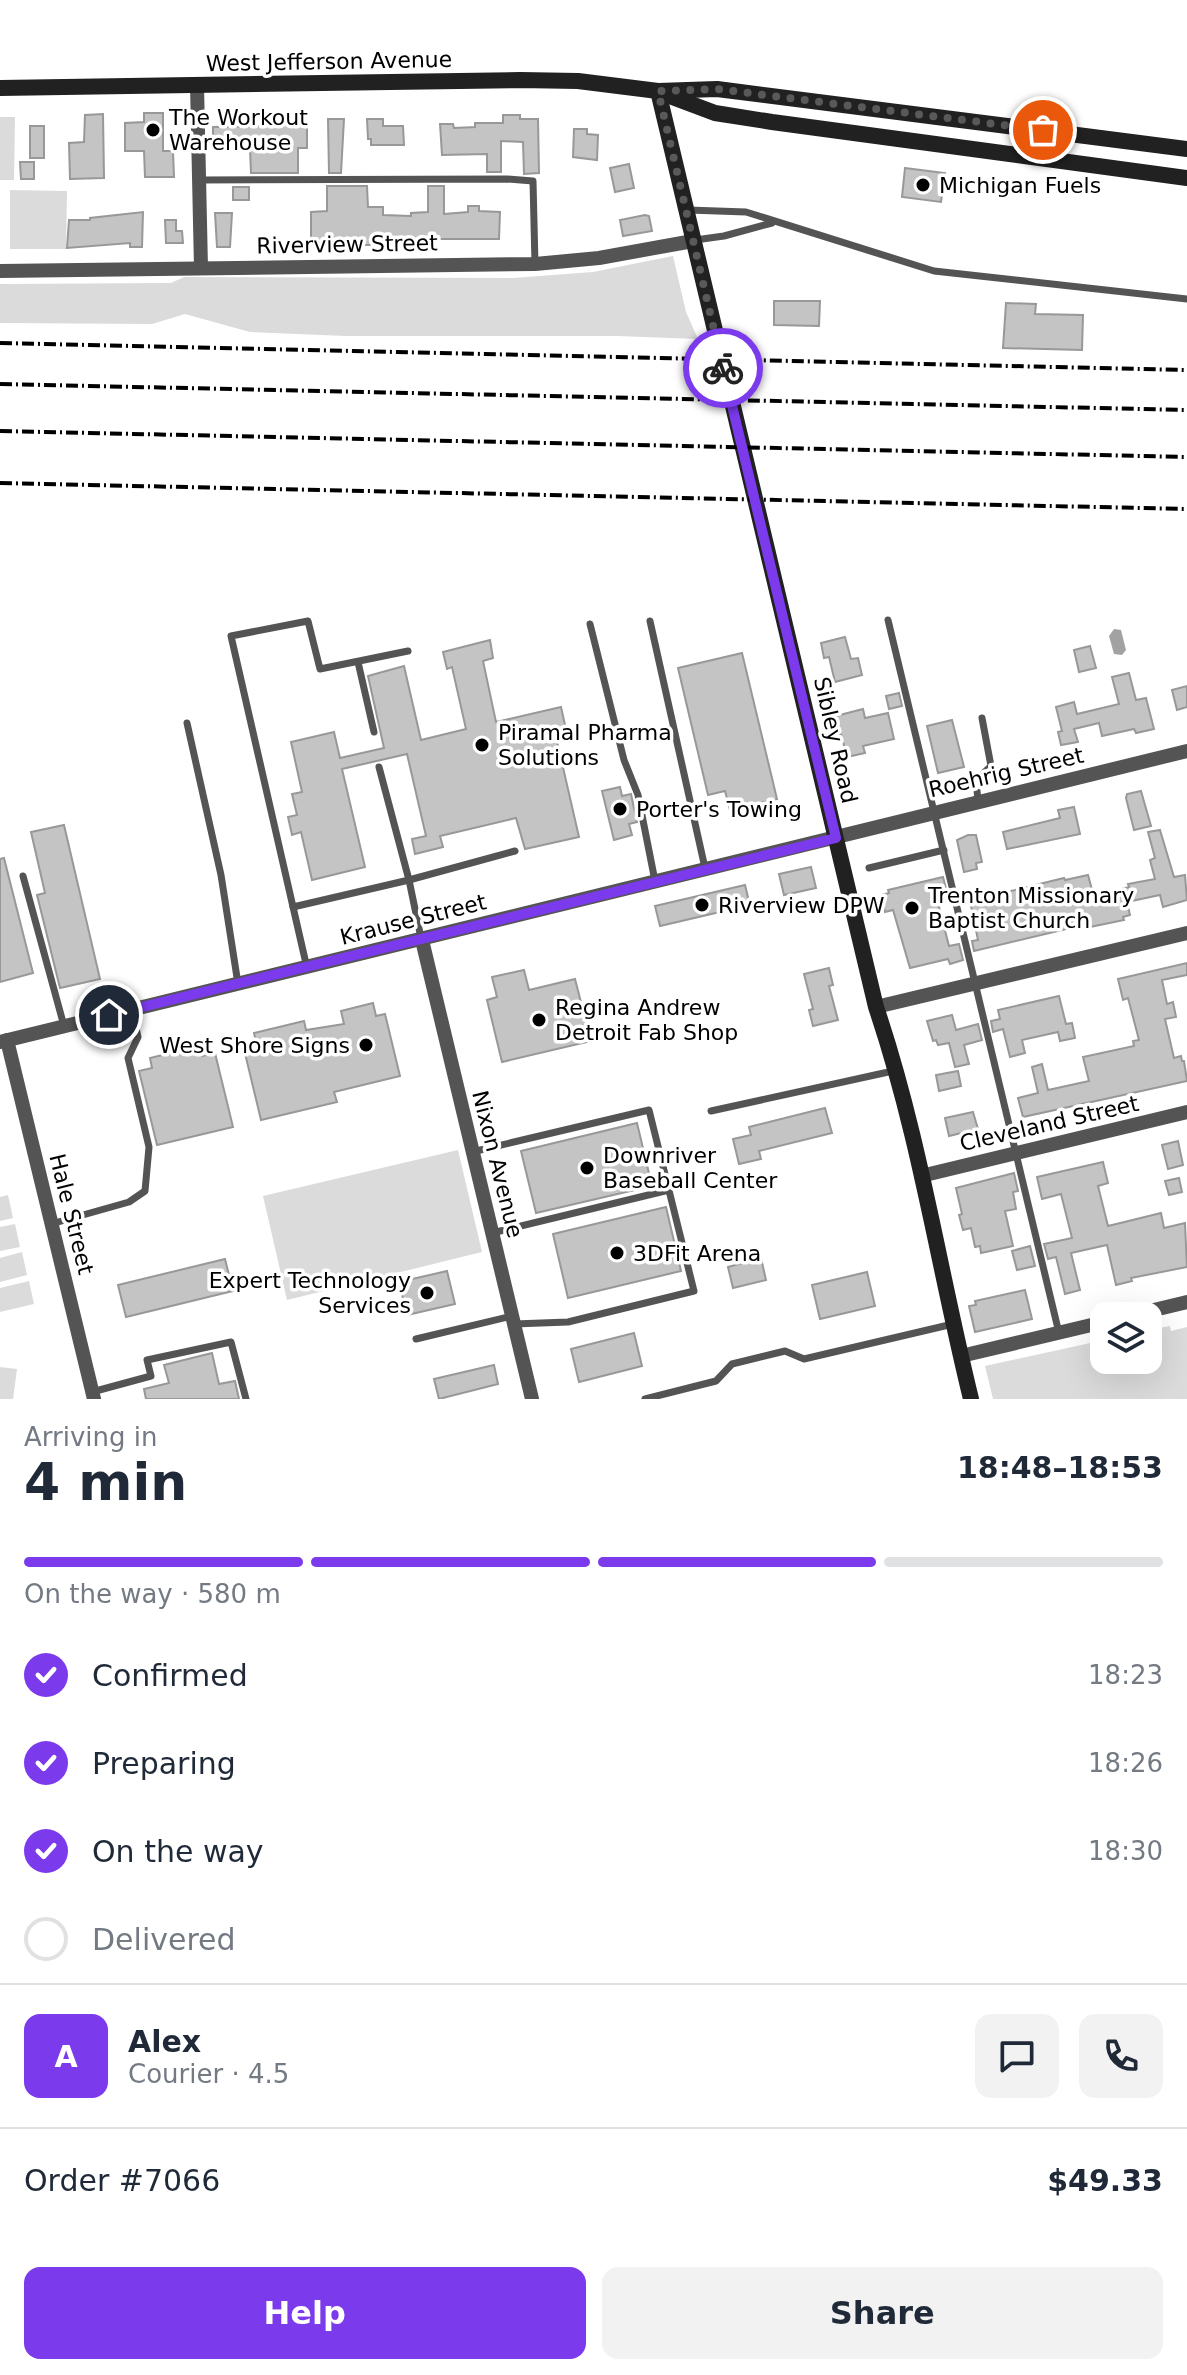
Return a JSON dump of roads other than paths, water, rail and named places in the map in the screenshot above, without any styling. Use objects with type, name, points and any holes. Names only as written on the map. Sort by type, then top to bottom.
[{"type":"main road","name":"West Jefferson Avenue","points":[[0,88],[578,81],[658,91],[717,89],[1187,149]]},
{"type":"main road","name":"West Jefferson Avenue","points":[[658,91],[715,113],[1187,178]]},
{"type":"main road","name":"Sibley Road","points":[[658,91],[876,1007],[896,1071],[971,1399]]},
{"type":"main road","points":[[951,146],[956,118]]},
{"type":"street","points":[[197,85],[201,268]]},
{"type":"street","name":"Riverview Street","points":[[0,271],[535,264],[599,258],[693,241]]},
{"type":"street","name":"Roehrig Street","points":[[836,838],[978,801],[1186,754]]},
{"type":"street","name":"Krause Street","points":[[3,1041],[836,838]]},
{"type":"street","points":[[876,1007],[1187,933]]},
{"type":"street","name":"Nixon Avenue","points":[[422,940],[532,1399]]},
{"type":"street","name":"Hale Street","points":[[3,1041],[93,1396]]},
{"type":"street","name":"Cleveland Street","points":[[921,1176],[1187,1112]]},
{"type":"street","points":[[1162,1308],[1187,1302]]},
{"type":"street","points":[[961,1356],[1090,1325]]},
{"type":"lane","points":[[199,180],[533,181],[535,264]]},
{"type":"lane","points":[[686,210],[746,212],[934,271],[1187,299]]},
{"type":"lane","points":[[693,241],[775,222]]},
{"type":"lane","points":[[888,620],[1059,1333]]},
{"type":"lane","points":[[307,968],[231,636],[308,621],[320,669],[408,651]]},
{"type":"lane","points":[[650,621],[706,871]]},
{"type":"lane","points":[[590,624],[624,760],[638,795],[655,883]]},
{"type":"lane","points":[[358,662],[374,732]]},
{"type":"lane","points":[[978,801],[976,780],[991,766],[982,718]]},
{"type":"lane","points":[[187,723],[221,875],[238,984]]},
{"type":"lane","points":[[379,767],[422,940]]},
{"type":"lane","points":[[869,868],[944,850]]},
{"type":"lane","points":[[293,907],[515,851]]},
{"type":"lane","points":[[23,876],[64,1026]]},
{"type":"lane","points":[[51,1224],[129,1202],[145,1191],[149,1147],[128,1058],[138,1037],[132,1010]]},
{"type":"lane","points":[[711,1111],[896,1071]]},
{"type":"lane","points":[[416,1339],[513,1320],[568,1322],[694,1291],[649,1110],[472,1152]]},
{"type":"lane","points":[[492,1233],[669,1190]]},
{"type":"lane","points":[[645,1399],[716,1381],[732,1364],[785,1351],[804,1359],[953,1324]]},
{"type":"lane","points":[[93,1396],[151,1376],[147,1360],[231,1342],[246,1399]]},
{"type":"railway","points":[[0,343],[1187,370]]},
{"type":"railway","points":[[0,384],[1187,410]]},
{"type":"railway","points":[[0,431],[1187,457]]},
{"type":"railway","points":[[0,483],[1187,509]]},
{"type":"place","name":"The Workout Warehouse","points":[[153,130]]},
{"type":"place","name":"Michigan Fuels","points":[[923,185]]},
{"type":"place","name":"Piramal Pharma Solutions","points":[[482,745]]},
{"type":"place","name":"Porter's Towing","points":[[620,809]]},
{"type":"place","name":"Riverview DPW","points":[[702,905]]},
{"type":"place","name":"Trenton Missionary Baptist Church","points":[[912,908]]},
{"type":"place","name":"Regina Andrew Detroit Fab Shop","points":[[539,1020]]},
{"type":"place","name":"West Shore Signs","points":[[366,1045]]},
{"type":"place","name":"Downriver Baseball Center","points":[[587,1168]]},
{"type":"place","name":"3DFit Arena","points":[[617,1253]]},
{"type":"place","name":"Expert Technology Services","points":[[427,1293]]}]
